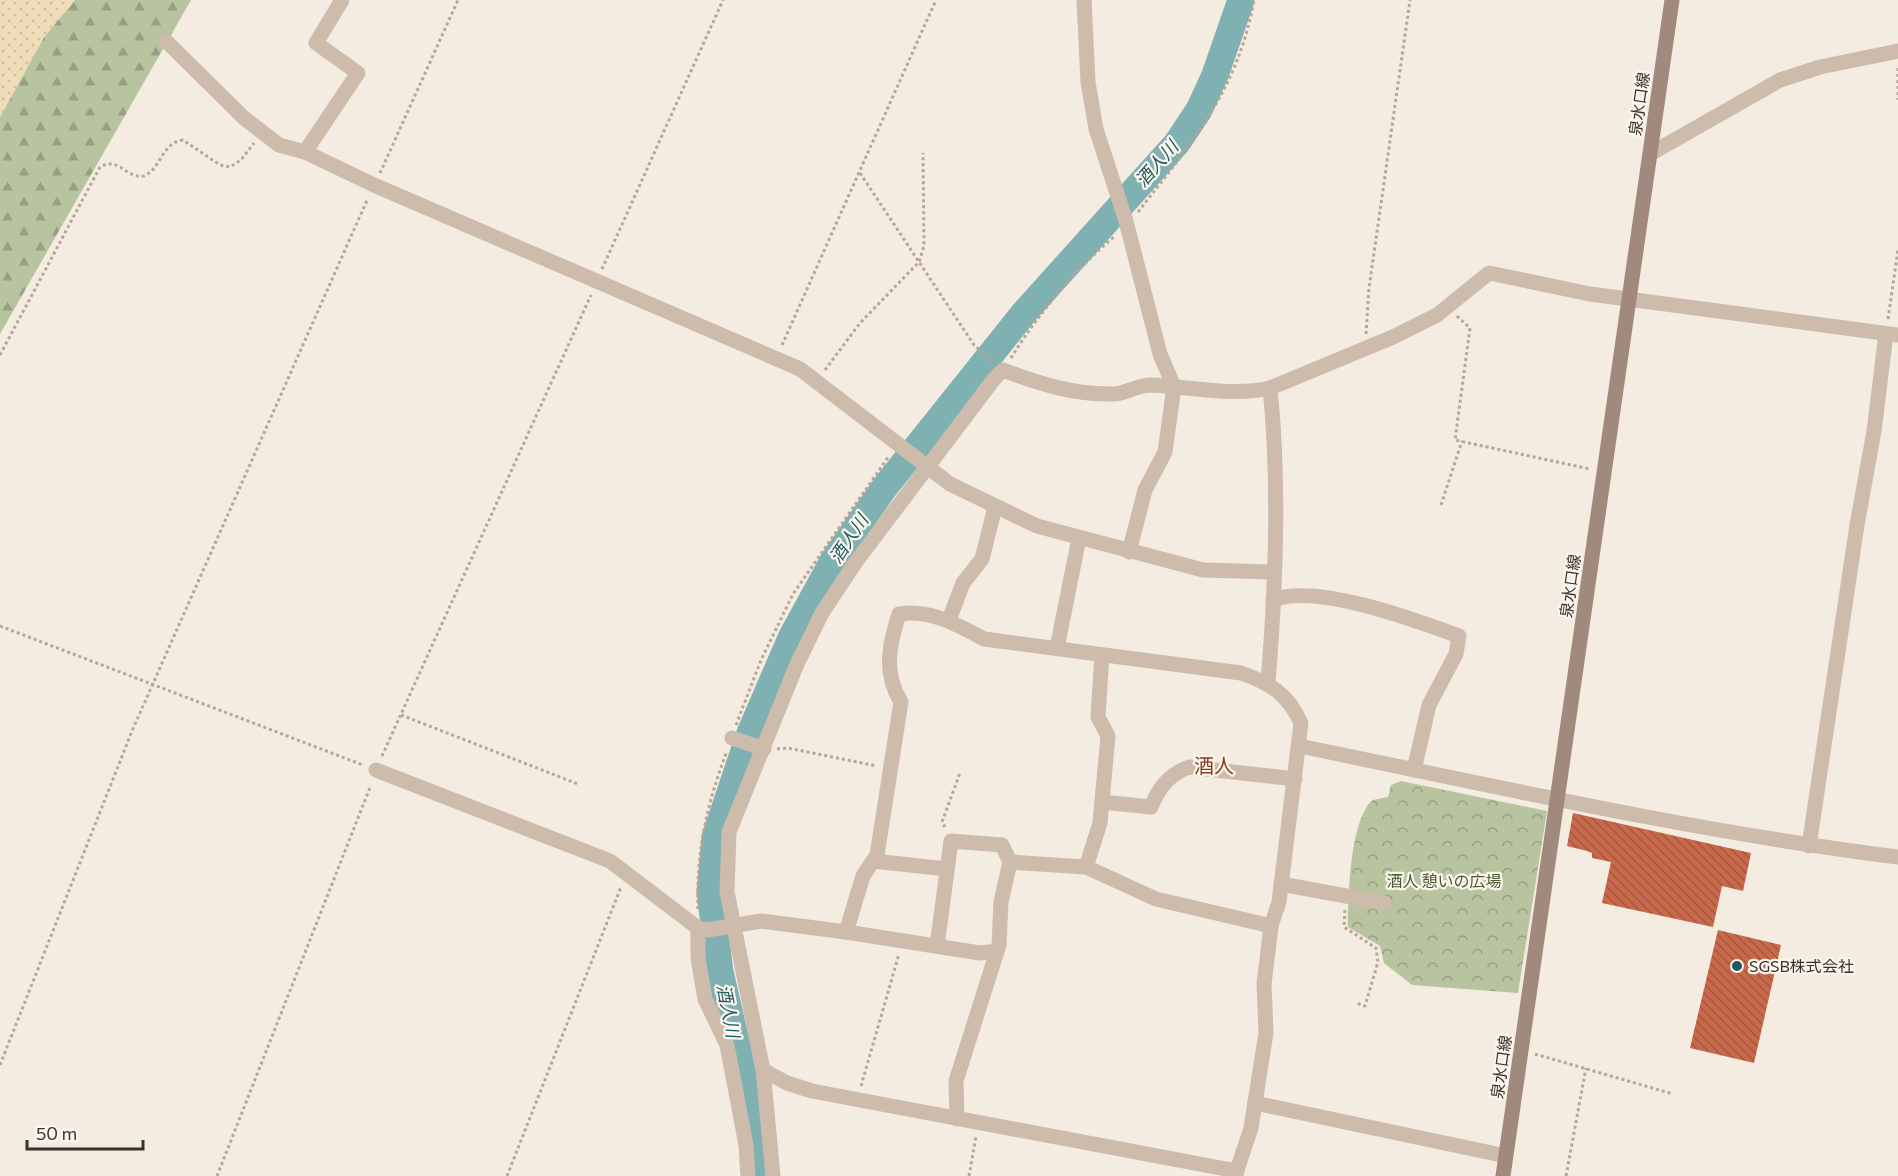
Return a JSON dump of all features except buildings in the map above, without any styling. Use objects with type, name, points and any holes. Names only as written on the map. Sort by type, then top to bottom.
[{"type":"main road","name":"泉水口線","points":[[1503,1176],[1672,0]]},
{"type":"street","points":[[305,152],[358,73],[316,43],[342,0]]},
{"type":"street","points":[[1084,0],[1088,82],[1096,129],[1127,226],[1160,354],[1174,387],[1165,452],[1145,490],[1129,552]]},
{"type":"street","points":[[167,42],[279,146],[305,152],[374,185],[776,358],[818,380],[950,484],[995,507],[1016,514],[1036,526],[1203,570],[1274,572]]},
{"type":"street","points":[[1650,154],[1780,80],[1820,67],[1898,51]]},
{"type":"street","points":[[773,1176],[763,1070],[727,892],[729,832],[797,664],[822,613],[855,563],[1003,370],[1050,387],[1088,394],[1118,394],[1147,385],[1252,392],[1270,388],[1393,337],[1446,307],[1489,273],[1590,294],[1892,334],[1857,525],[1809,846]]},
{"type":"street","points":[[1268,682],[1274,572],[1276,454],[1270,388]]},
{"type":"street","points":[[949,621],[963,583],[982,559],[995,507]]},
{"type":"street","points":[[1057,648],[1079,538]]},
{"type":"street","points":[[1273,600],[1286,594],[1299,594],[1388,610],[1459,636],[1456,654],[1429,705],[1414,770]]},
{"type":"street","points":[[763,1070],[787,1083],[858,1100],[1236,1174],[1251,1128],[1266,1033],[1264,984],[1271,926],[1279,902],[1300,746],[1301,723],[1293,705],[1268,682],[1241,673],[984,639],[949,621],[912,612],[899,614],[891,640],[888,668],[892,687],[901,702],[877,855],[863,876],[846,932]]},
{"type":"street","points":[[1086,867],[1100,823],[1108,736],[1098,717],[1102,655]]},
{"type":"street","points":[[732,738],[764,749]]},
{"type":"street","points":[[1300,746],[1558,799],[1809,846],[1898,857]]},
{"type":"street","points":[[1102,802],[1151,807],[1156,795],[1173,773],[1189,767],[1295,779]]},
{"type":"street","points":[[376,770],[610,861],[698,928],[707,930],[761,921],[980,953],[998,951]]},
{"type":"street","points":[[937,946],[951,842],[1002,845],[1010,862],[1001,903],[998,951],[956,1082],[957,1119]]},
{"type":"street","points":[[873,861],[947,868]]},
{"type":"street","points":[[1010,862],[1086,867],[1156,899],[1271,926]]},
{"type":"street","points":[[1281,884],[1384,903]]},
{"type":"street","points":[[698,928],[698,958],[705,999],[727,1046],[746,1145],[748,1176]]},
{"type":"street","points":[[1255,1103],[1506,1156]]},
{"type":"path","points":[[0,1065],[152,685],[458,0]]},
{"type":"path","points":[[217,1176],[376,770],[723,0]]},
{"type":"path","points":[[776,358],[936,0]]},
{"type":"path","points":[[860,173],[974,345],[1003,370],[1033,321],[1099,250],[1127,226],[1219,103],[1248,33],[1254,0]]},
{"type":"path","points":[[1365,347],[1369,288],[1410,0]]},
{"type":"path","points":[[1898,68],[1898,100]]},
{"type":"path","points":[[0,355],[100,167],[110,162],[116,163],[132,175],[144,176],[149,174],[170,144],[183,140],[220,165],[230,166],[241,160],[262,132]]},
{"type":"path","points":[[818,380],[860,323],[919,262],[924,246],[923,153]]},
{"type":"path","points":[[1892,334],[1898,250]]},
{"type":"path","points":[[1446,307],[1470,328],[1455,440],[1605,472]]},
{"type":"path","points":[[1441,505],[1462,441]]},
{"type":"path","points":[[698,928],[697,881],[701,839],[710,801],[760,660],[793,594],[897,444]]},
{"type":"path","points":[[0,626],[376,770]]},
{"type":"path","points":[[401,715],[578,784]]},
{"type":"path","points":[[764,749],[788,748],[891,768]]},
{"type":"path","points":[[951,842],[942,822],[960,773]]},
{"type":"path","points":[[507,1176],[627,873]]},
{"type":"path","points":[[1346,896],[1344,927],[1376,948],[1378,962],[1365,1006],[1356,1003]]},
{"type":"path","points":[[858,1100],[903,941]]},
{"type":"path","points":[[1522,1050],[1674,1094]]},
{"type":"path","points":[[1566,1176],[1586,1068]]},
{"type":"path","points":[[969,1176],[978,1123]]},
{"type":"green space","points":[[75,0],[191,0],[0,334],[0,117],[44,37]]},
{"type":"green space","name":"酒人 憩いの広場","points":[[1401,781],[1547,811],[1518,993],[1412,985],[1384,963],[1380,946],[1348,927],[1352,859],[1359,823],[1365,809],[1373,800],[1388,797],[1391,785]]},
{"type":"sand","points":[[0,0],[75,0],[44,37],[0,117]]},
{"type":"waterway","name":"酒人川","points":[[761,1176],[746,1084],[720,972],[710,892],[715,837],[750,733],[791,638],[833,561],[884,488],[1024,313],[1177,143],[1199,110],[1215,75],[1241,0]]},
{"type":"place","name":"SGSB株式会社","points":[[1737,966]]},
{"type":"district","name":"酒人","points":[[1214,766]]}]
